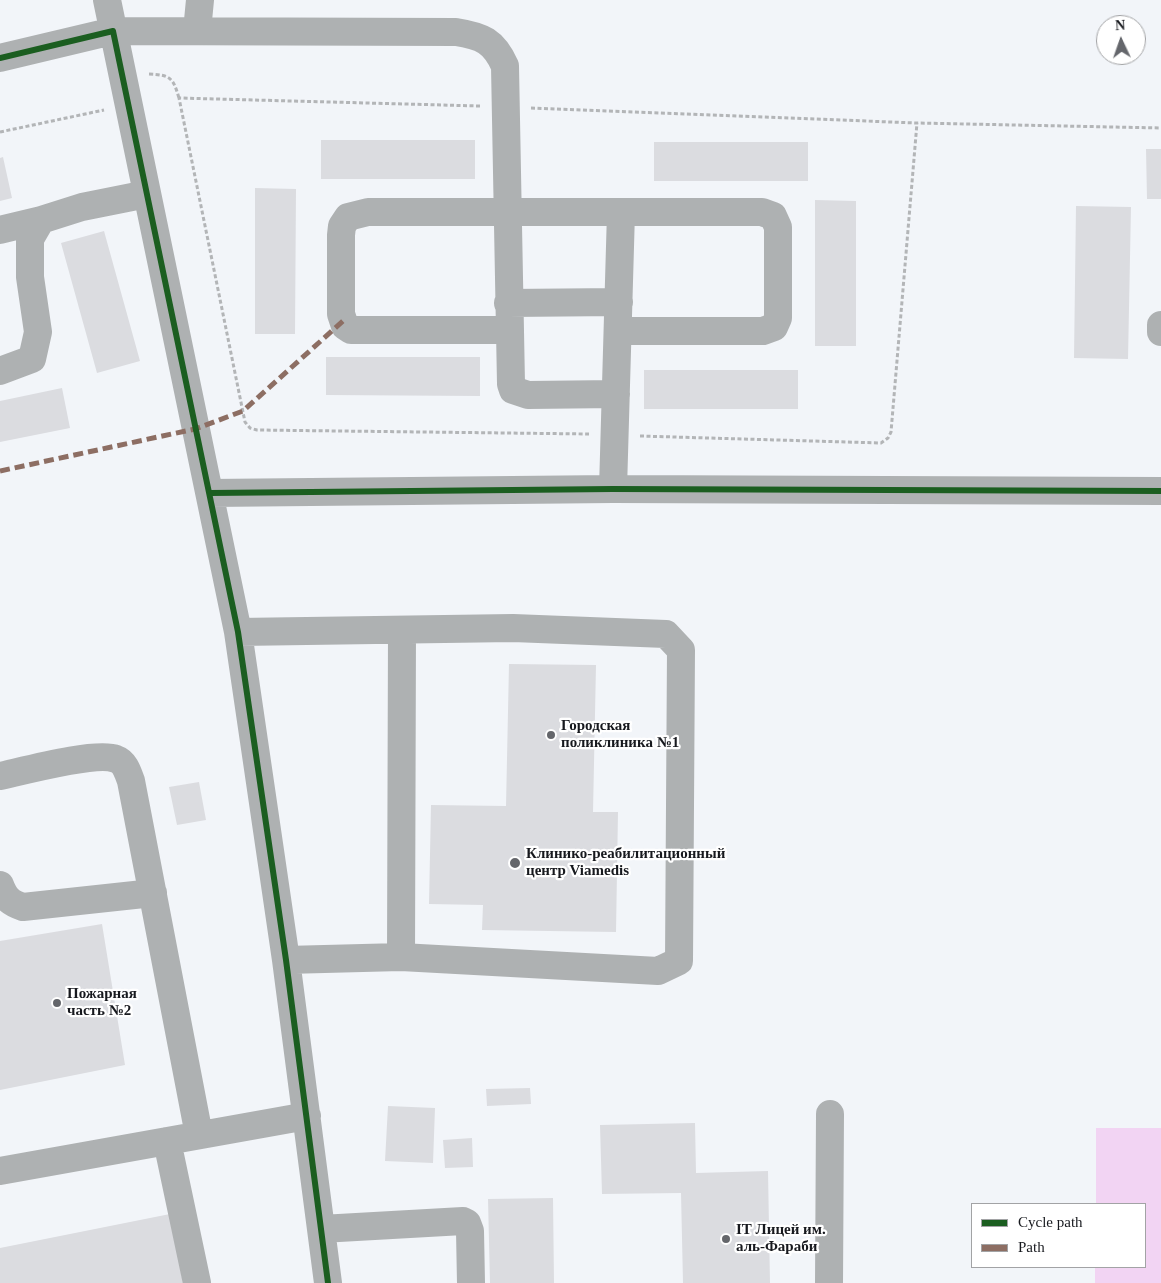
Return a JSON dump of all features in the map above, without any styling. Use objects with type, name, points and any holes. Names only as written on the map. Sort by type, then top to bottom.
[{"type":"street","points":[[107,0],[238,632],[286,960],[328,1283]]},
{"type":"street","points":[[197,31],[200,0]]},
{"type":"street","points":[[0,58],[113,31],[456,32],[473,34],[487,40],[499,52],[505,66],[509,377],[513,390],[528,395],[616,394]]},
{"type":"street","points":[[0,230],[82,207],[147,194]]},
{"type":"street","points":[[509,330],[350,330],[345,326],[341,314],[342,226],[348,217],[368,212],[762,212],[773,216],[778,227],[778,318],[774,327],[763,332],[618,332]]},
{"type":"street","points":[[613,489],[621,212]]},
{"type":"street","points":[[0,372],[32,359],[38,332],[30,277],[30,240],[41,220]]},
{"type":"street","points":[[508,304],[619,302]]},
{"type":"street","points":[[1161,325],[1161,332]]},
{"type":"street","points":[[210,493],[613,489],[1161,491]]},
{"type":"street","points":[[238,632],[512,628],[666,634],[681,650],[679,961],[658,971],[401,957],[286,960]]},
{"type":"street","points":[[401,957],[402,630]]},
{"type":"street","points":[[0,776],[96,757],[118,759],[126,768],[131,781],[200,1135]]},
{"type":"street","points":[[0,885],[5,898],[14,905],[23,907],[153,893]]},
{"type":"street","points":[[829,1283],[830,1114]]},
{"type":"street","points":[[0,1171],[307,1116]]},
{"type":"street","points":[[167,1141],[197,1283]]},
{"type":"street","points":[[322,1229],[463,1221],[467,1223],[470,1231],[471,1283]]},
{"type":"path","points":[[122,75],[165,75],[174,81],[245,422],[250,428],[615,435],[881,443],[888,438],[891,432],[917,123]]},
{"type":"path","points":[[179,98],[507,107],[917,123],[1161,128]]},
{"type":"path","points":[[0,132],[129,105]]},
{"type":"shaded area","points":[[1096,1128],[1161,1128],[1161,1283],[1095,1283],[1095,1268],[1146,1268],[1146,1203],[1096,1203]]},
{"type":"building","points":[[321,140],[475,140],[475,179],[321,179]]},
{"type":"building","points":[[654,142],[808,142],[808,181],[654,181]]},
{"type":"building","points":[[1146,149],[1161,149],[1161,199],[1147,199]]},
{"type":"building","points":[[3,157],[12,198],[0,201],[0,158]]},
{"type":"building","points":[[255,188],[296,189],[295,334],[255,334]]},
{"type":"building","points":[[815,200],[856,201],[856,346],[815,346]]},
{"type":"building","points":[[1076,206],[1131,207],[1128,359],[1074,358]]},
{"type":"building","points":[[104,231],[140,361],[97,373],[61,243]]},
{"type":"building","points":[[326,357],[480,357],[480,396],[326,395]]},
{"type":"building","points":[[644,370],[798,370],[798,409],[644,409]]},
{"type":"building","points":[[62,388],[70,428],[0,442],[0,401]]},
{"type":"building","name":"Городская поликлиника №1","points":[[509,664],[596,665],[593,812],[618,812],[616,932],[482,930],[483,905],[429,904],[431,805],[506,806]]},
{"type":"building","points":[[199,782],[206,820],[177,825],[169,787]]},
{"type":"building","name":"Пожарная часть №2","points":[[102,924],[125,1065],[0,1090],[0,941]]},
{"type":"building","points":[[530,1088],[531,1104],[487,1106],[486,1089]]},
{"type":"building","points":[[388,1106],[435,1108],[433,1163],[385,1161]]},
{"type":"building","name":"IT Лицей им. аль-Фараби","points":[[695,1123],[696,1173],[768,1171],[770,1283],[683,1283],[681,1193],[602,1194],[600,1125]]},
{"type":"building","points":[[472,1138],[473,1167],[445,1168],[443,1140]]},
{"type":"building","points":[[553,1198],[554,1283],[490,1283],[488,1199]]},
{"type":"building","points":[[170,1214],[183,1283],[0,1283],[0,1248]]},
{"type":"marked path","points":[[0,471],[195,429],[243,411],[343,321]]},
{"type":"cycle path","points":[[0,58],[113,31],[238,632],[286,960],[328,1283]]},
{"type":"cycle path","points":[[210,493],[613,489],[1161,491]]},
{"type":"place","name":"Городская поликлиника №1","points":[[551,735]]},
{"type":"place","name":"Клинико-реабилитационный центр Viamedis","points":[[515,863]]},
{"type":"place","name":"Пожарная часть №2","points":[[57,1003]]},
{"type":"place","name":"IT Лицей им. аль-Фараби","points":[[726,1239]]}]
